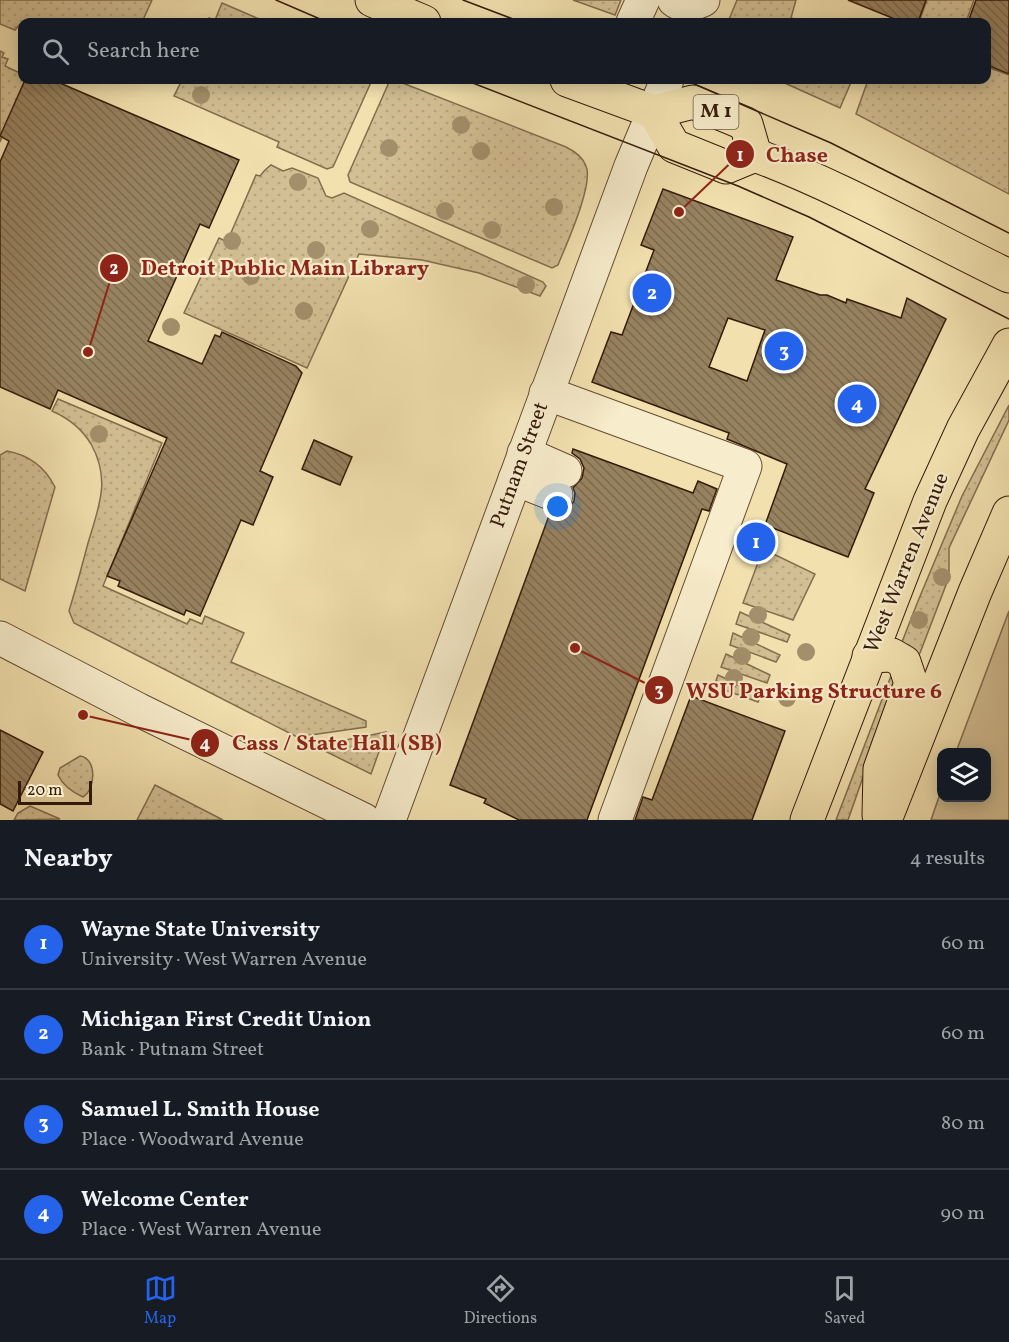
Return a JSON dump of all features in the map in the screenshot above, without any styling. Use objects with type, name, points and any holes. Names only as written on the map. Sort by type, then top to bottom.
[{"type":"main road","points":[[372,0],[415,18]]},
{"type":"main road","points":[[606,86],[654,112]]},
{"type":"main road","name":"M 1","points":[[755,155],[746,124],[693,102],[654,112],[674,146],[726,167],[755,155],[869,205],[1009,276]]},
{"type":"main road","name":"West Warren Avenue","points":[[807,820],[930,501],[963,429],[1009,345]]},
{"type":"main road","points":[[885,820],[975,592],[1009,513]]},
{"type":"main road","points":[[869,656],[892,656],[904,662],[911,683],[880,769],[879,820]]},
{"type":"street","points":[[635,18],[643,0]]},
{"type":"street","points":[[674,0],[678,3],[690,4],[703,0]]},
{"type":"street","points":[[701,18],[708,0]]},
{"type":"street","name":"Putnam Street","points":[[389,820],[627,177],[665,84]]},
{"type":"street","points":[[546,393],[745,466],[615,820]]},
{"type":"street","points":[[519,466],[561,483]]},
{"type":"street","points":[[0,638],[139,710],[364,820]]},
{"type":"shaded area","points":[[0,0],[152,0],[144,18],[18,18],[18,26],[15,30],[0,24]]},
{"type":"shaded area","points":[[573,0],[621,0],[615,15]]},
{"type":"shaded area","points":[[737,0],[796,0],[791,18],[730,18]]},
{"type":"shaded area","points":[[927,0],[974,0],[967,18],[920,18]]},
{"type":"shaded area","points":[[222,3],[257,18],[216,18]]},
{"type":"shaded area","points":[[0,51],[4,53],[2,57],[8,59],[5,66],[18,72],[18,84],[25,84],[0,142]]},
{"type":"shaded area","points":[[991,68],[1009,75],[1009,194],[856,114],[867,84],[991,84]]},
{"type":"shaded area","points":[[180,84],[370,84],[333,167],[327,169],[277,147],[279,142],[174,96]]},
{"type":"shaded area","points":[[388,84],[405,84],[566,147],[575,152],[585,163],[587,175],[578,215],[558,265],[552,268],[350,182],[348,175]]},
{"type":"shaded area","points":[[787,84],[850,84],[840,108]]},
{"type":"shaded area","points":[[271,165],[283,171],[292,168],[318,178],[326,196],[332,198],[344,193],[543,282],[546,286],[540,296],[479,273],[422,260],[359,254],[307,368],[184,313],[219,238],[227,242],[256,175],[260,176]]},
{"type":"shaded area","points":[[58,399],[162,443],[103,586],[187,624],[190,619],[202,624],[205,616],[244,633],[231,662],[366,721],[366,727],[297,737],[74,623],[69,611],[99,505],[102,481],[101,469],[91,444],[74,424],[52,411]]},
{"type":"shaded area","points":[[1009,405],[1009,420],[949,548],[949,577],[920,653],[917,655],[902,642],[962,496]]},
{"type":"shaded area","points":[[7,451],[36,463],[55,487],[25,591],[0,579],[0,455]]},
{"type":"shaded area","points":[[763,549],[815,574],[793,620],[743,603]]},
{"type":"shaded area","points":[[1009,611],[1009,820],[931,820],[937,802],[991,802],[991,748],[958,748]]},
{"type":"shaded area","points":[[740,612],[790,635],[787,642],[736,624]]},
{"type":"shaded area","points":[[733,633],[780,655],[776,662],[730,645]]},
{"type":"shaded area","points":[[726,654],[770,675],[767,683],[721,667]]},
{"type":"shaded area","points":[[718,675],[761,695],[758,702],[714,686]]},
{"type":"shaded area","points":[[891,676],[897,680],[848,820],[836,820]]},
{"type":"shaded area","points":[[386,732],[371,774],[315,746]]},
{"type":"shaded area","points":[[80,756],[89,762],[93,774],[90,788],[83,797],[68,788],[58,775],[60,768]]},
{"type":"shaded area","points":[[155,785],[223,820],[137,820]]},
{"type":"shaded area","points":[[30,806],[60,819],[14,820],[18,813]]},
{"type":"building","points":[[848,0],[926,0],[919,18],[892,18]]},
{"type":"building","points":[[976,0],[1009,0],[1009,74],[991,67],[991,18],[969,18]]},
{"type":"building","points":[[23,84],[62,84],[239,160],[209,228],[200,224],[148,341],[202,364],[215,335],[220,337],[222,332],[296,366],[302,373],[260,471],[273,477],[253,525],[241,520],[200,616],[186,610],[184,615],[118,586],[120,581],[107,576],[167,438],[58,390],[50,409],[0,387],[0,162],[9,141],[0,136]]},
{"type":"building","points":[[663,189],[793,237],[776,280],[846,303],[847,299],[901,318],[907,298],[946,319],[865,489],[874,493],[848,557],[765,525],[787,464],[727,439],[729,433],[592,382],[611,332],[622,335],[654,250],[641,245]],"holes":[[[728,318],[765,330],[747,381],[709,367]]]},
{"type":"building","points":[[314,440],[352,457],[340,485],[302,469]]},
{"type":"building","points":[[573,449],[693,493],[698,481],[717,489],[709,511],[702,509],[587,820],[519,820],[484,803],[486,799],[450,785],[550,513],[559,513],[568,509],[574,501],[573,488],[582,478],[584,468],[580,459],[572,453]]},
{"type":"building","points":[[691,696],[785,731],[752,820],[635,820],[643,797],[652,800]]},
{"type":"building","points":[[0,730],[43,752],[13,811],[0,804]]},
{"type":"tram line","points":[[276,0],[318,18]]},
{"type":"tram line","points":[[463,0],[510,18]]},
{"type":"tram line","points":[[475,84],[738,186],[809,217],[1009,319]]},
{"type":"tram line","points":[[694,84],[831,143],[1009,233]]},
{"type":"place","name":"Chase","points":[[679,212]]},
{"type":"place","name":"Michigan First Credit Union","points":[[652,293]]},
{"type":"place","name":"Samuel L. Smith House","points":[[784,351]]},
{"type":"place","name":"Detroit Public Main Library","points":[[88,352]]},
{"type":"place","name":"Welcome Center","points":[[857,404]]},
{"type":"place","name":"Wayne State University","points":[[756,542]]},
{"type":"place","name":"WSU Parking Structure 6","points":[[575,648]]},
{"type":"place","name":"Cass / State Hall (SB)","points":[[83,715]]}]
